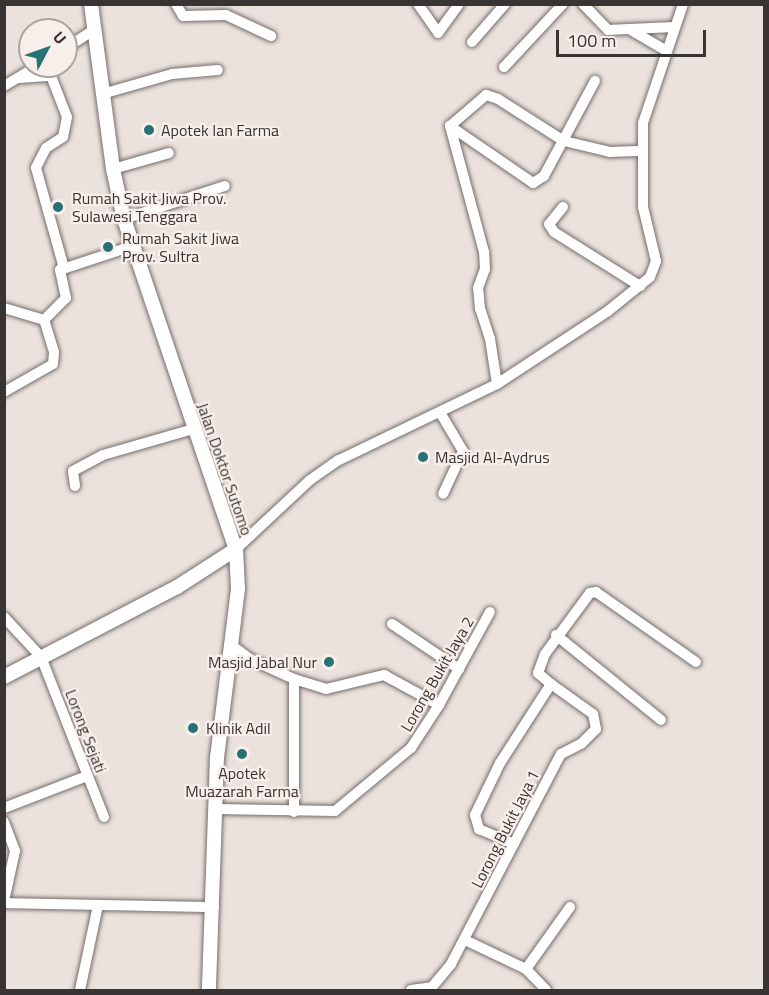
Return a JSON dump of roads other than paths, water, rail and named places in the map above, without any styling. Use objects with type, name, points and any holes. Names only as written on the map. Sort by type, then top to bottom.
[{"type":"street","name":"Jalan Doktor Sutomo","points":[[92,4],[113,169],[124,219],[193,429],[236,549],[238,590],[230,644],[215,809],[214,907],[209,990]]},
{"type":"street","points":[[176,4],[183,16],[225,15],[271,36]]},
{"type":"street","points":[[225,15],[230,4]]},
{"type":"street","points":[[418,4],[438,33],[459,4]]},
{"type":"street","points":[[472,42],[505,4]]},
{"type":"street","points":[[504,67],[563,4]]},
{"type":"street","points":[[583,4],[608,30],[674,27]]},
{"type":"street","points":[[4,677],[177,587],[236,549],[310,480],[339,460],[441,414],[497,384],[650,277],[656,261],[643,207],[643,123],[665,50],[683,4]]},
{"type":"street","points":[[629,29],[665,50]]},
{"type":"street","points":[[78,40],[94,30]]},
{"type":"street","points":[[102,93],[172,74],[218,70]]},
{"type":"street","points":[[4,86],[19,78]]},
{"type":"street","points":[[53,78],[57,82],[67,117],[63,137],[46,148],[36,168],[64,268]]},
{"type":"street","points":[[450,126],[533,183],[544,176],[595,81]]},
{"type":"street","points":[[450,126],[486,95],[498,99],[564,141],[610,152],[643,151]]},
{"type":"street","points":[[450,126],[484,252],[485,269],[478,288],[480,309],[490,339],[497,384]]},
{"type":"street","points":[[113,169],[169,153]]},
{"type":"street","points":[[124,219],[225,186]]},
{"type":"street","points":[[563,207],[549,224],[554,232],[640,286]]},
{"type":"street","points":[[44,320],[66,298],[60,273],[64,268],[132,246]]},
{"type":"street","points":[[4,308],[44,320]]},
{"type":"street","points":[[4,392],[53,364],[54,352],[44,320]]},
{"type":"street","points":[[441,414],[463,451],[443,494]]},
{"type":"street","points":[[75,486],[73,471],[103,455],[193,429]]},
{"type":"street","points":[[514,844],[479,829],[475,815],[500,763],[554,686],[538,673],[556,635],[590,593],[596,592],[696,662]]},
{"type":"street","name":"Lorong Bukit Jaya 2","points":[[215,809],[335,811],[411,748],[439,705],[490,612]]},
{"type":"street","name":"Lorong Sejati","points":[[4,617],[41,657],[83,757],[87,776],[105,817]]},
{"type":"street","points":[[392,624],[459,669]]},
{"type":"street","points":[[556,635],[661,720]]},
{"type":"street","points":[[230,644],[250,659],[294,679],[326,689],[384,675],[439,705]]},
{"type":"street","points":[[294,679],[294,812]]},
{"type":"street","name":"Lorong Bukit Jaya 1","points":[[411,990],[432,987],[465,940],[561,754],[581,744],[596,729],[597,721],[593,714],[554,686]]},
{"type":"street","points":[[4,808],[87,776]]},
{"type":"street","points":[[4,822],[15,851],[4,902],[214,907]]},
{"type":"street","points":[[80,990],[98,905]]},
{"type":"street","points":[[526,969],[570,907]]},
{"type":"street","points":[[465,940],[526,969],[546,990]]},
{"type":"place","name":"Apotek Ian Farma","points":[[149,130]]},
{"type":"place","name":"Rumah Sakit Jiwa Prov. Sulawesi Tenggara","points":[[58,207]]},
{"type":"place","name":"Rumah Sakit Jiwa Prov. Sultra","points":[[108,247]]},
{"type":"place","name":"Masjid Al-Aydrus","points":[[423,457]]},
{"type":"place","name":"Masjid Jabal Nur","points":[[329,662]]},
{"type":"place","name":"Klinik Adil","points":[[193,728]]},
{"type":"place","name":"Apotek Muazarah Farma","points":[[242,754]]}]
